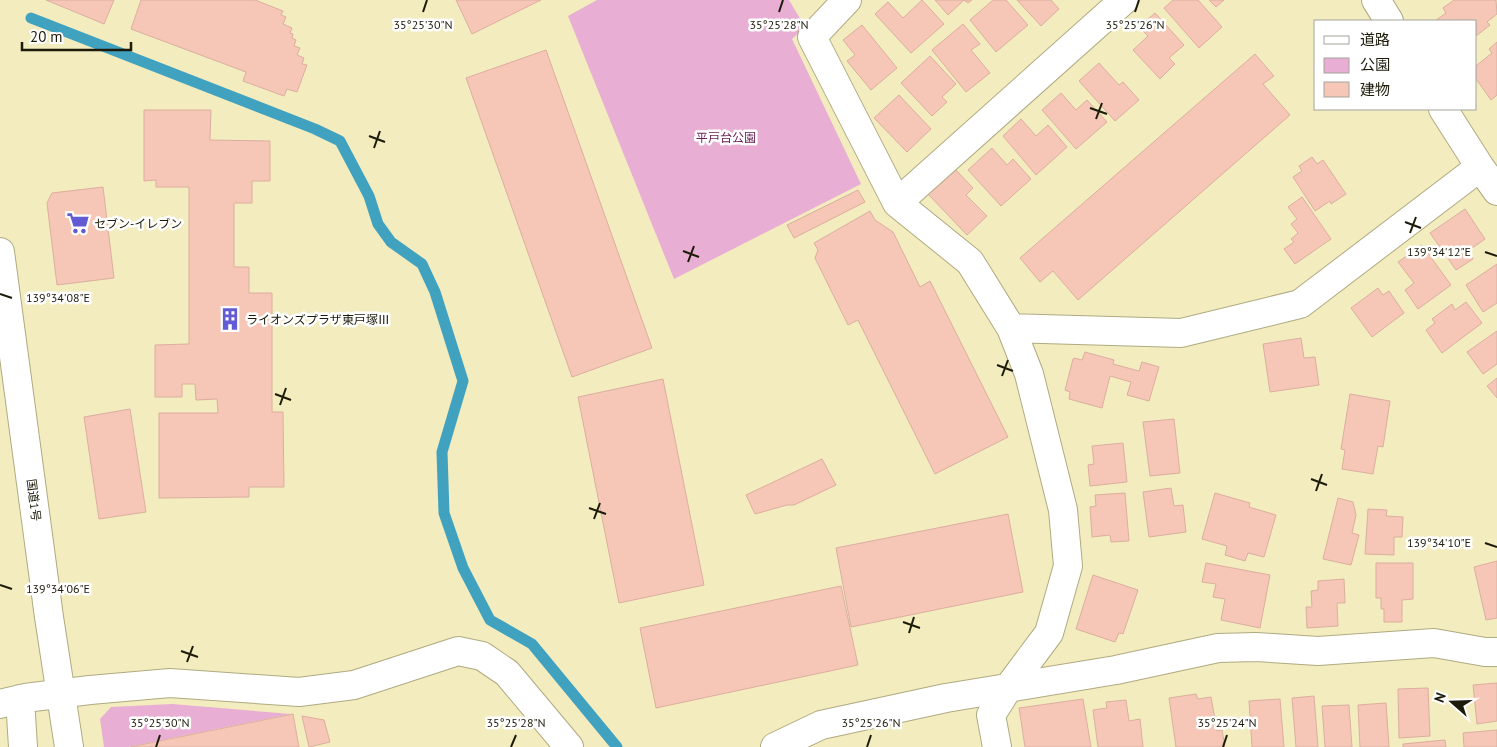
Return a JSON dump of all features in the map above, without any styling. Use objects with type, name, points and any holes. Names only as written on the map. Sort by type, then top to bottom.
[{"type":"main road","points":[[847,0],[812,37],[897,203],[970,262],[1010,328],[1029,374],[1063,510],[1068,566],[1049,633],[1008,688],[992,715],[997,747]]},
{"type":"main road","points":[[897,203],[1124,0]]},
{"type":"main road","points":[[1376,0],[1388,20]]},
{"type":"main road","points":[[1444,110],[1497,191]]},
{"type":"main road","points":[[1010,328],[1181,333],[1300,304],[1480,167]]},
{"type":"main road","name":"国道1号","points":[[0,252],[68,747]]},
{"type":"main road","points":[[775,747],[821,726],[946,698],[1116,670],[1218,648],[1256,647],[1318,651],[1434,643],[1485,652],[1497,652]]},
{"type":"main road","points":[[23,747],[10,702],[60,693],[170,683],[299,692],[354,685],[458,651],[482,656],[507,673],[569,747]]},
{"type":"green space","name":"平戸台公園","points":[[597,0],[789,0],[805,27],[792,39],[861,184],[674,279],[568,16]]},
{"type":"green space","points":[[172,704],[291,714],[128,747],[104,747],[100,719],[111,707]]},
{"type":"building","points":[[46,0],[114,0],[104,24]]},
{"type":"building","points":[[141,0],[255,0],[283,11],[281,15],[286,17],[283,24],[292,28],[290,33],[293,34],[292,38],[296,40],[294,46],[300,48],[297,55],[304,58],[302,64],[307,65],[297,92],[287,89],[284,96],[243,81],[246,72],[131,29]]},
{"type":"building","points":[[456,0],[541,0],[472,34]]},
{"type":"building","points":[[922,0],[944,24],[911,53],[875,14],[888,2],[903,18]]},
{"type":"building","points":[[935,0],[964,0],[948,15]]},
{"type":"building","points":[[993,0],[1006,0],[1028,25],[996,52],[970,20]]},
{"type":"building","points":[[1017,0],[1051,0],[1059,9],[1041,26]]},
{"type":"building","points":[[1173,0],[1198,0],[1222,27],[1199,48],[1164,8]]},
{"type":"building","points":[[1209,0],[1224,0],[1216,7]]},
{"type":"building","points":[[1454,0],[1496,0],[1497,14],[1487,22],[1490,25],[1477,35],[1477,20],[1436,20],[1446,13],[1443,8]]},
{"type":"building","points":[[1155,13],[1184,45],[1169,58],[1175,64],[1160,79],[1133,50],[1148,36],[1139,27]]},
{"type":"building","points":[[963,24],[980,44],[971,50],[990,73],[966,92],[932,50]]},
{"type":"building","points":[[862,25],[897,68],[871,90],[847,61],[855,55],[843,40]]},
{"type":"building","points":[[1497,42],[1497,95],[1491,100],[1477,80],[1477,65],[1492,53],[1489,49]]},
{"type":"building","points":[[546,50],[652,348],[572,377],[466,78]]},
{"type":"building","points":[[1255,54],[1274,76],[1263,84],[1290,115],[1078,300],[1053,271],[1040,282],[1020,258]]},
{"type":"building","points":[[930,56],[956,84],[942,97],[947,102],[932,116],[901,83]]},
{"type":"building","points":[[1099,63],[1119,85],[1123,82],[1139,100],[1115,121],[1079,81]]},
{"type":"building","points":[[1061,93],[1076,110],[1087,100],[1107,122],[1076,149],[1042,110]]},
{"type":"building","points":[[899,95],[931,129],[907,152],[874,118]]},
{"type":"building","name":"ライオンズプラザ東戸塚Ⅲ","points":[[144,110],[211,110],[210,140],[270,141],[270,181],[252,181],[252,203],[234,203],[234,267],[249,267],[249,293],[272,293],[272,412],[283,412],[284,487],[249,487],[249,497],[159,498],[159,413],[218,413],[217,399],[196,400],[195,384],[182,384],[182,397],[155,397],[155,345],[189,344],[189,187],[156,187],[156,180],[144,181]]},
{"type":"building","points":[[1021,119],[1036,136],[1048,125],[1067,147],[1036,175],[1003,136]]},
{"type":"building","points":[[992,148],[1007,165],[1013,159],[1031,179],[1001,206],[968,170]]},
{"type":"building","points":[[1312,157],[1317,164],[1323,160],[1346,194],[1331,204],[1330,201],[1315,211],[1293,177],[1302,171],[1299,166]]},
{"type":"building","points":[[954,168],[973,188],[966,195],[987,216],[967,235],[927,193]]},
{"type":"building","name":"セブン-イレブン","points":[[103,187],[114,278],[57,285],[47,203],[52,193]]},
{"type":"building","points":[[858,190],[865,202],[794,238],[787,225]]},
{"type":"building","points":[[1302,197],[1331,239],[1295,264],[1284,249],[1294,242],[1291,239],[1298,233],[1291,224],[1297,219],[1288,207]]},
{"type":"building","points":[[1465,209],[1485,239],[1468,251],[1473,259],[1456,270],[1430,233]]},
{"type":"building","points":[[870,211],[875,220],[893,232],[920,287],[930,281],[1008,437],[935,474],[858,320],[848,325],[815,258],[818,250],[814,243]]},
{"type":"building","points":[[1422,245],[1451,285],[1418,309],[1405,290],[1414,283],[1398,262]]},
{"type":"building","points":[[1497,264],[1497,303],[1483,312],[1466,285]]},
{"type":"building","points":[[1378,288],[1383,295],[1389,291],[1404,313],[1372,337],[1351,308]]},
{"type":"building","points":[[1466,302],[1482,323],[1442,353],[1426,330],[1435,323],[1432,319],[1452,304],[1455,310]]},
{"type":"building","points":[[1497,331],[1497,364],[1483,374],[1467,352]]},
{"type":"building","points":[[1301,338],[1304,358],[1315,357],[1319,385],[1270,392],[1263,344]]},
{"type":"building","points":[[1085,352],[1114,360],[1113,364],[1139,371],[1142,362],[1159,367],[1149,401],[1127,395],[1131,382],[1110,376],[1102,408],[1069,399],[1070,392],[1065,390],[1073,359],[1082,360]]},
{"type":"building","points":[[1497,378],[1497,398],[1487,386]]},
{"type":"building","points":[[663,379],[704,585],[619,603],[578,397]]},
{"type":"building","points":[[1350,394],[1390,401],[1383,447],[1378,446],[1373,474],[1342,469],[1345,450],[1341,449]]},
{"type":"building","points":[[130,409],[146,512],[99,519],[84,417]]},
{"type":"building","points":[[1174,419],[1180,473],[1150,476],[1143,422]]},
{"type":"building","points":[[1123,443],[1127,482],[1090,486],[1088,465],[1094,464],[1092,446]]},
{"type":"building","points":[[822,459],[836,485],[794,505],[787,505],[755,514],[746,495]]},
{"type":"building","points":[[1171,488],[1174,506],[1183,505],[1186,532],[1149,537],[1143,492]]},
{"type":"building","points":[[1125,493],[1129,541],[1111,542],[1110,535],[1092,537],[1090,507],[1096,506],[1095,495]]},
{"type":"building","points":[[1215,493],[1250,503],[1249,507],[1276,515],[1264,557],[1248,553],[1245,561],[1225,555],[1227,546],[1202,539]]},
{"type":"building","points":[[1338,498],[1353,502],[1356,515],[1352,533],[1359,535],[1351,565],[1323,559]]},
{"type":"building","points":[[1368,509],[1387,510],[1386,516],[1403,517],[1402,537],[1394,537],[1394,555],[1365,554]]},
{"type":"building","points":[[1008,514],[1023,592],[851,627],[836,548]]},
{"type":"building","points":[[1497,561],[1497,618],[1486,620],[1474,567]]},
{"type":"building","points":[[1206,563],[1270,575],[1260,628],[1221,620],[1225,599],[1213,597],[1216,584],[1202,582]]},
{"type":"building","points":[[1376,563],[1413,563],[1413,599],[1402,600],[1402,622],[1384,622],[1384,609],[1381,609],[1381,598],[1376,598]]},
{"type":"building","points":[[1093,575],[1138,590],[1123,634],[1119,633],[1115,642],[1076,629]]},
{"type":"building","points":[[1344,579],[1345,603],[1337,603],[1338,626],[1307,628],[1306,607],[1312,607],[1311,591],[1318,590],[1318,581]]},
{"type":"building","points":[[841,586],[858,665],[656,708],[640,628]]},
{"type":"building","points":[[1497,683],[1497,721],[1477,724],[1473,685]]},
{"type":"building","points":[[1428,688],[1430,736],[1399,738],[1398,689]]},
{"type":"building","points":[[1196,694],[1198,699],[1211,697],[1217,731],[1222,730],[1225,747],[1176,747],[1169,698]]},
{"type":"building","points":[[1314,696],[1318,747],[1296,747],[1292,698]]},
{"type":"building","points":[[1083,699],[1091,747],[1025,747],[1019,708]]},
{"type":"building","points":[[1280,699],[1284,747],[1252,747],[1249,701]]},
{"type":"building","points":[[1126,700],[1129,721],[1140,719],[1143,747],[1098,747],[1093,710],[1107,708],[1106,702]]},
{"type":"building","points":[[1386,703],[1389,747],[1360,747],[1358,705]]},
{"type":"building","points":[[1349,705],[1352,747],[1325,747],[1322,706]]},
{"type":"building","points":[[293,714],[299,747],[130,747]]},
{"type":"building","points":[[302,716],[324,720],[330,742],[309,747]]},
{"type":"building","points":[[1497,730],[1497,747],[1464,747],[1463,733]]},
{"type":"building","points":[[1445,740],[1446,747],[1403,747],[1403,744]]},
{"type":"waterway","points":[[31,18],[315,129],[340,141],[369,196],[378,224],[391,242],[422,264],[435,292],[463,381],[442,452],[444,513],[463,568],[490,620],[532,644],[617,747]]},
{"type":"place","name":"セブン-イレブン","points":[[78,223]]},
{"type":"place","name":"ライオンズプラザ東戸塚Ⅲ","points":[[230,319]]}]
